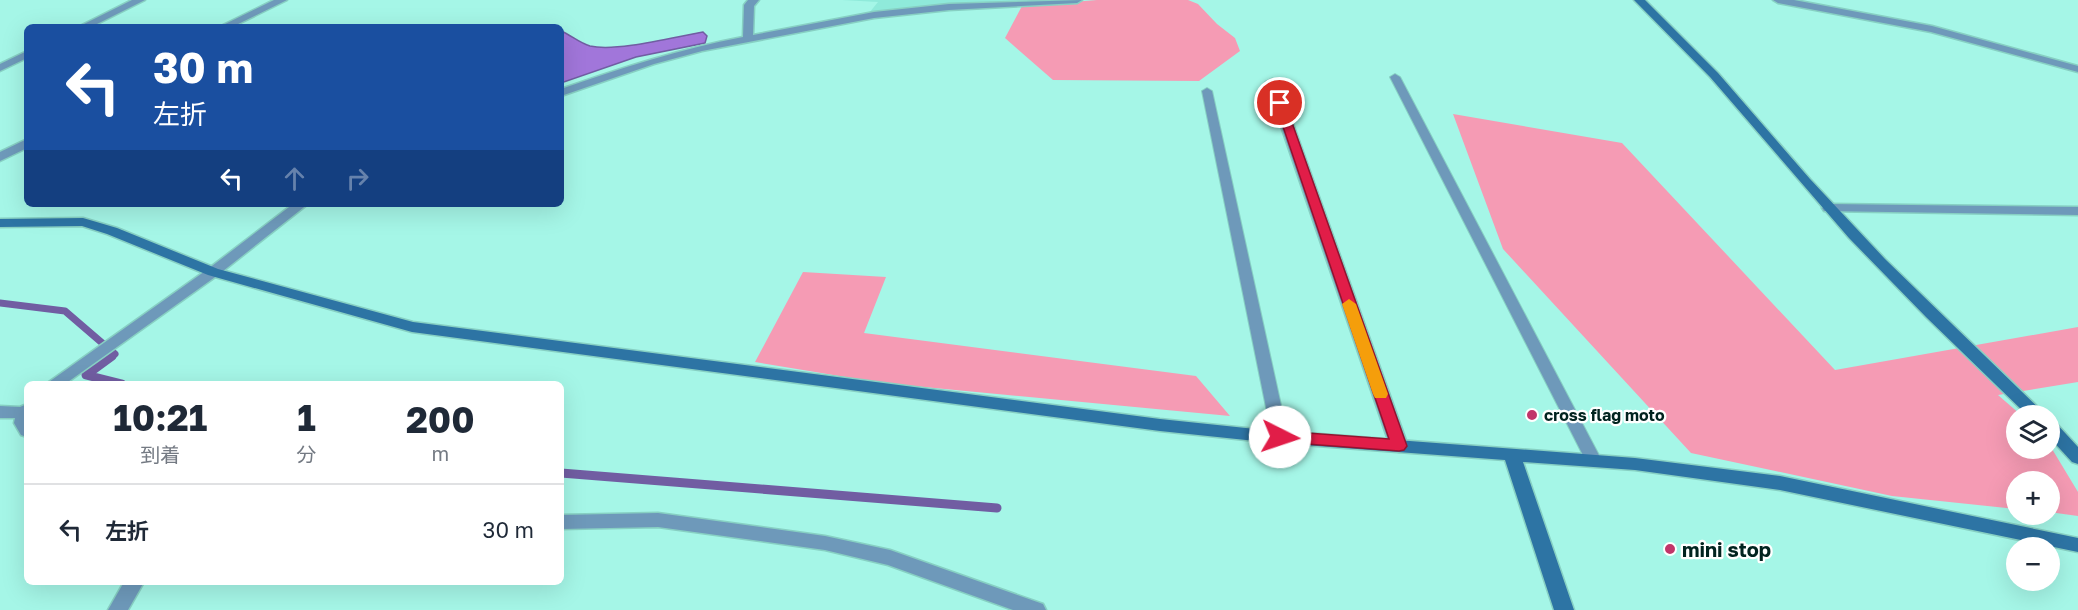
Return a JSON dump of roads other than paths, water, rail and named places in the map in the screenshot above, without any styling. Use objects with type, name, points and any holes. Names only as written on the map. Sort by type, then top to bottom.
[{"type":"street","points":[[89,24],[140,0]]},
{"type":"street","points":[[230,24],[282,0]]},
{"type":"street","points":[[748,40],[749,5],[754,0]]},
{"type":"street","points":[[564,92],[650,62],[701,48],[874,15],[949,7],[1077,0]]},
{"type":"street","points":[[1639,0],[1703,64],[1829,208],[1939,322],[2027,405]]},
{"type":"street","points":[[1778,0],[1932,28],[2078,69]]},
{"type":"street","points":[[0,68],[24,56]]},
{"type":"street","points":[[1272,82],[1399,446]]},
{"type":"street","points":[[0,157],[24,144]]},
{"type":"street","points":[[58,381],[213,272],[298,207]]},
{"type":"street","points":[[1829,208],[2078,211]]},
{"type":"street","points":[[0,223],[83,222],[112,231],[213,272],[412,327],[478,338],[1148,423],[1280,437],[1594,461],[1780,483],[2078,545]]},
{"type":"street","points":[[0,412],[24,411]]},
{"type":"street","points":[[2060,438],[2078,458]]},
{"type":"street","points":[[1512,454],[1564,610]]},
{"type":"street","points":[[564,522],[658,520],[825,543],[890,558],[1036,610]]},
{"type":"street","points":[[118,610],[132,585]]},
{"type":"lane","points":[[1395,77],[1594,461]]},
{"type":"lane","points":[[1207,91],[1280,437]]},
{"type":"waterway","points":[[0,303],[65,311],[115,354],[110,358]]},
{"type":"waterway","points":[[110,381],[86,375],[112,356]]},
{"type":"waterway","points":[[564,473],[997,508]]},
{"type":"place","name":"cross flag moto","points":[[1532,415]]},
{"type":"place","name":"mini stop","points":[[1670,549]]}]
